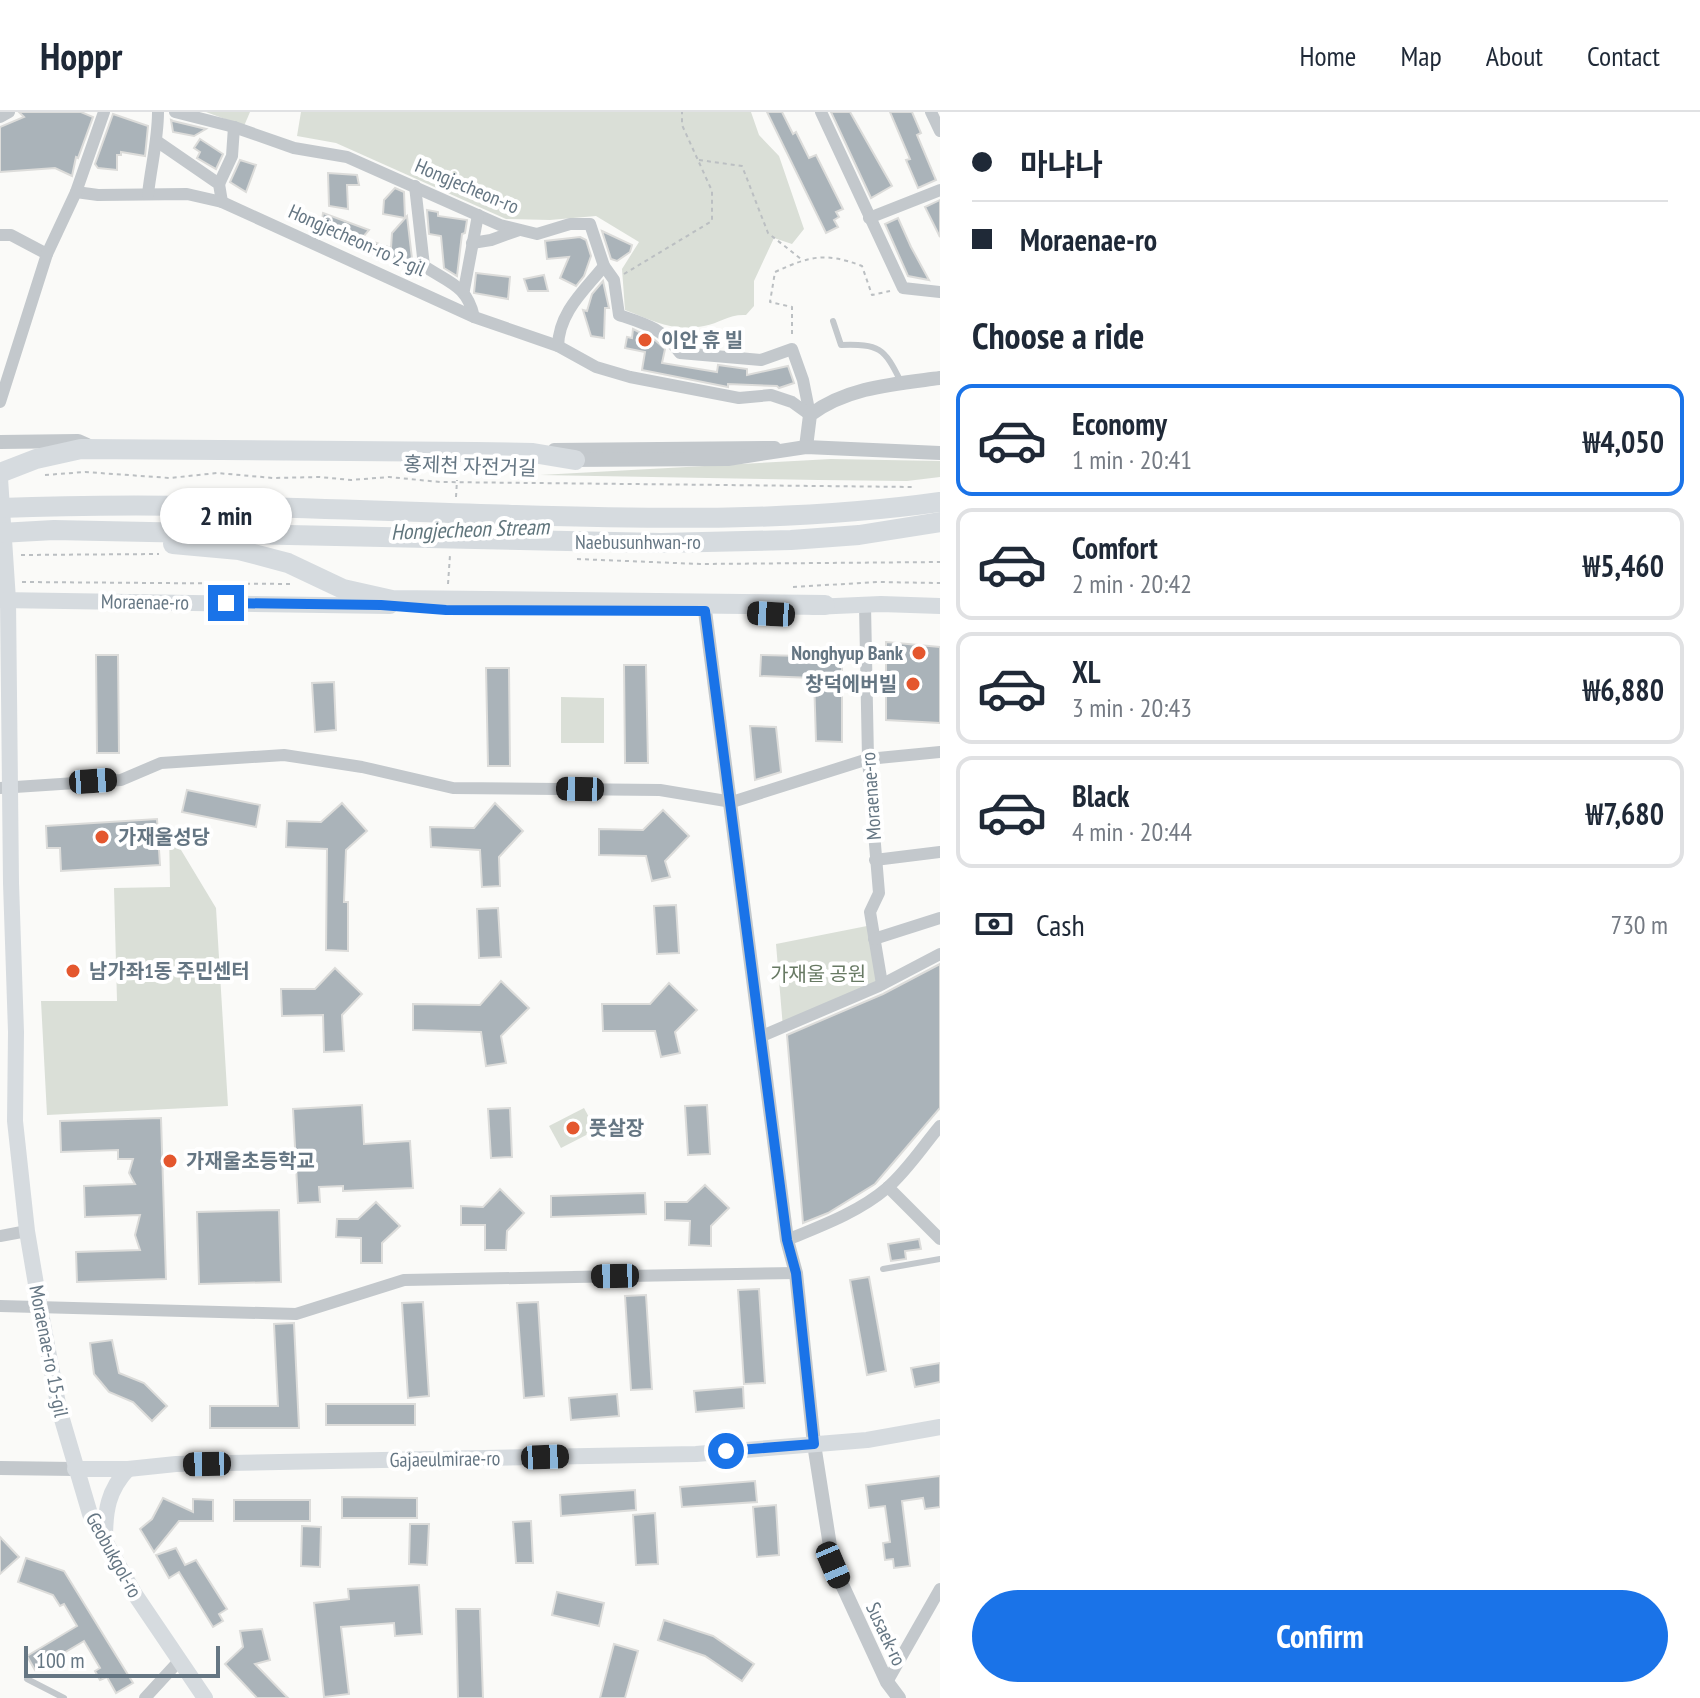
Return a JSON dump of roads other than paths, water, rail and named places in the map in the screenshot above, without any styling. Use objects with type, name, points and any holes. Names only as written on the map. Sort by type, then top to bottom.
[{"type":"highway","points":[[0,475],[36,459],[81,449],[533,453],[575,460]]},
{"type":"highway","name":"Naebusunhwan-ro","points":[[0,508],[113,504],[658,519],[824,515],[940,502]]},
{"type":"highway","name":"Naebusunhwan-ro","points":[[0,533],[54,530],[661,543],[859,535],[940,522]]},
{"type":"highway","points":[[54,530],[239,550],[288,563],[343,589],[392,600],[825,605]]},
{"type":"main road","name":"Moraenae-ro 15-gil","points":[[0,475],[9,559],[4,600],[5,787],[16,1032],[8,1120],[59,1409],[75,1469]]},
{"type":"main road","points":[[873,604],[940,596]]},
{"type":"main road","name":"Moraenae-ro","points":[[4,600],[771,614],[825,605],[940,606]]},
{"type":"main road","points":[[873,604],[940,614]]},
{"type":"main road","name":"Gajaeulmirae-ro","points":[[75,1469],[128,1469],[176,1464],[696,1454],[867,1440],[940,1427]]},
{"type":"main road","name":"Geobukgol-ro","points":[[75,1469],[90,1514],[105,1545],[205,1698]]},
{"type":"main road","points":[[105,1545],[106,1507],[113,1488],[128,1469]]},
{"type":"street","points":[[0,117],[9,112]]},
{"type":"street","points":[[0,402],[47,254],[76,192],[104,112]]},
{"type":"street","points":[[148,194],[151,163],[158,142],[158,112]]},
{"type":"street","name":"Hongjecheon-ro","points":[[175,112],[234,127],[294,148],[347,157],[500,225],[537,234],[570,224],[590,224],[604,266],[614,280],[619,315],[667,335],[680,353],[761,360],[792,349],[803,380],[810,415]]},
{"type":"street","points":[[821,112],[903,288],[940,292]]},
{"type":"street","points":[[931,112],[940,131]]},
{"type":"street","points":[[222,202],[219,184],[232,156],[234,127]]},
{"type":"street","points":[[158,142],[219,184]]},
{"type":"street","name":"Hongjecheon-ro 2-gil","points":[[415,186],[424,266],[464,290]]},
{"type":"street","points":[[869,218],[940,190]]},
{"type":"street","name":"Hongjecheon-ro 2-gil","points":[[76,192],[98,195],[187,194],[222,202],[474,317],[558,346],[596,367],[630,377],[739,398],[771,395],[792,402],[810,415]]},
{"type":"street","points":[[474,317],[464,290],[478,215]]},
{"type":"street","points":[[472,243],[519,230]]},
{"type":"street","points":[[0,235],[11,235],[47,254]]},
{"type":"street","points":[[558,346],[564,316],[604,266]]},
{"type":"street","points":[[806,447],[810,415],[828,402],[846,394],[940,378]]},
{"type":"street","points":[[78,441],[117,458],[728,459],[806,447]]},
{"type":"street","points":[[0,442],[610,450],[806,447],[940,453]]},
{"type":"street","name":"Moraenae-ro","points":[[873,604],[868,759],[879,893],[870,912],[882,984]]},
{"type":"street","points":[[705,611],[787,1240],[796,1273],[814,1444]]},
{"type":"street","points":[[5,787],[121,780],[161,763],[284,755],[362,767],[453,788],[660,790],[732,802],[868,759],[940,752]]},
{"type":"street","points":[[875,860],[940,852]]},
{"type":"street","points":[[874,939],[940,918]]},
{"type":"street","points":[[762,1036],[882,984],[940,954]]},
{"type":"street","points":[[787,1240],[841,1216],[888,1187],[940,1126]]},
{"type":"street","points":[[888,1187],[940,1239]]},
{"type":"street","points":[[0,1236],[27,1231]]},
{"type":"street","points":[[0,1306],[296,1314],[404,1280],[796,1273]]},
{"type":"street","name":"Susaek-ro","points":[[814,1444],[833,1565],[887,1682],[899,1698]]},
{"type":"street","points":[[0,1468],[75,1469]]},
{"type":"street","points":[[887,1682],[940,1589]]},
{"type":"street","points":[[145,1698],[179,1661]]},
{"type":"lane","points":[[833,321],[841,345],[872,344],[889,357],[902,383]]},
{"type":"lane","points":[[883,1269],[940,1259]]},
{"type":"lane","points":[[27,1679],[64,1698]]},
{"type":"place","name":"이안 휴 빌","points":[[645,340]]},
{"type":"place","name":"Nonghyup Bank","points":[[919,653]]},
{"type":"place","name":"창덕에버빌","points":[[913,684]]},
{"type":"place","name":"가재울성당","points":[[102,837]]},
{"type":"place","name":"남가좌1동 주민센터","points":[[73,971]]},
{"type":"place","name":"풋살장","points":[[573,1128]]},
{"type":"place","name":"가재울초등학교","points":[[170,1161]]},
{"type":"water label","name":"Hongjecheon Stream","points":[[470,529]]},
{"type":"park label","name":"가재울 공원","points":[[818,974]]}]
